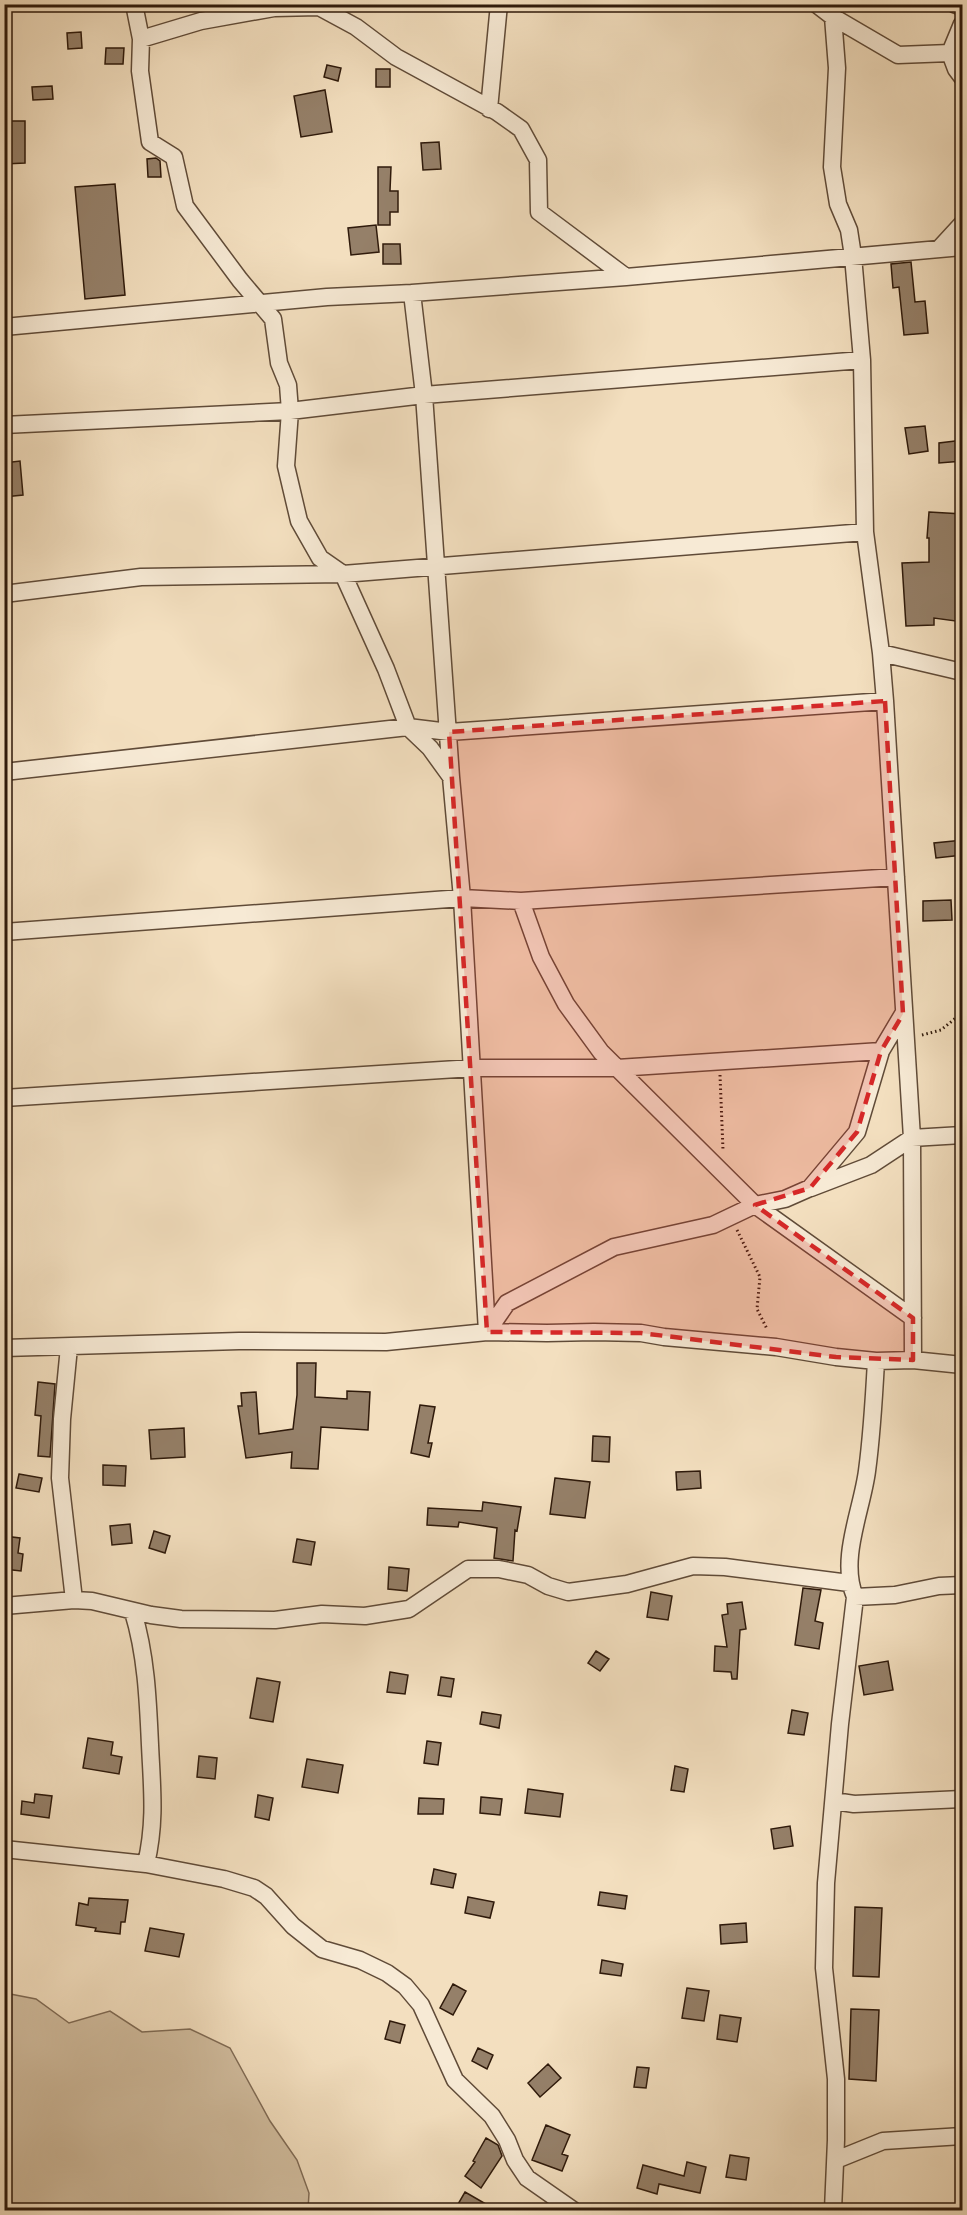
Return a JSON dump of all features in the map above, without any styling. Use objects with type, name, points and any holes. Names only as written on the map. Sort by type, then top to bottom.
[{"type":"street","points":[[134,4],[141,39],[140,71],[150,142],[174,158],[185,206],[259,304],[273,319],[279,363],[288,384],[290,411],[286,466],[299,521],[320,558],[343,574],[386,669],[408,727],[430,748],[450,777]]},
{"type":"street","points":[[489,109],[499,4]]},
{"type":"street","points":[[816,4],[832,11],[898,55],[950,53]]},
{"type":"street","points":[[954,4],[963,8]]},
{"type":"street","points":[[141,39],[201,21],[274,8],[321,6],[356,27],[396,57],[497,112],[521,129],[538,160],[539,212],[626,277]]},
{"type":"street","points":[[832,11],[837,68],[832,167],[838,204],[849,230],[862,360],[866,532],[885,701],[912,1138],[913,1360]]},
{"type":"street","points":[[963,24],[950,53],[956,69],[963,78]]},
{"type":"street","points":[[939,249],[963,224]]},
{"type":"street","points":[[4,327],[327,297],[626,277],[963,247]]},
{"type":"street","points":[[412,293],[424,395],[449,732],[450,777],[462,898],[487,1332]]},
{"type":"street","points":[[4,425],[290,411],[424,395],[862,360]]},
{"type":"street","points":[[4,594],[141,577],[343,574],[866,532]]},
{"type":"street","points":[[881,653],[963,672]]},
{"type":"street","points":[[4,772],[408,727],[449,732],[885,701]]},
{"type":"street","points":[[4,932],[462,898],[521,901],[896,877]]},
{"type":"street","points":[[521,901],[541,957],[566,1004],[617,1068],[755,1205],[913,1318]]},
{"type":"street","points":[[810,1188],[856,1132],[880,1051],[903,1014]]},
{"type":"street","points":[[4,1098],[473,1068],[617,1068],[880,1051]]},
{"type":"street","points":[[487,1332],[507,1303],[614,1247],[713,1225],[755,1205],[786,1199],[871,1165],[912,1138],[963,1135]]},
{"type":"street","points":[[4,1348],[239,1341],[386,1342],[487,1332],[641,1333],[776,1347],[876,1361],[913,1360],[963,1365]]},
{"type":"street","points":[[69,1347],[62,1419],[60,1478],[74,1600]]},
{"type":"street","points":[[833,2211],[836,2160],[836,2079],[824,1968],[825,1883],[852,1590],[852,1540],[867,1473],[876,1361]]},
{"type":"street","points":[[4,1606],[74,1600],[92,1601],[133,1612],[181,1619],[275,1620],[322,1614],[365,1616],[409,1609],[468,1569],[499,1569],[528,1575],[548,1586],[568,1592],[627,1584],[693,1566],[725,1567],[852,1590],[895,1595],[939,1586],[963,1586]]},
{"type":"street","points":[[133,1612],[147,1695],[154,1809],[147,1864]]},
{"type":"street","points":[[834,1801],[854,1804],[963,1799]]},
{"type":"street","points":[[4,1849],[147,1864],[224,1879],[254,1888],[266,1896],[293,1926],[322,1949],[360,1960],[387,1973],[405,1986],[421,2005],[455,2080],[492,2116],[527,2178],[573,2211]]},
{"type":"street","points":[[836,2160],[883,2141],[963,2136]]},
{"type":"path","points":[[906,1040],[941,1030],[963,1013]]},
{"type":"path","points":[[719,1061],[724,1175]]},
{"type":"path","points":[[730,1217],[760,1277],[758,1309],[776,1347]]},
{"type":"highlighted area","points":[[885,701],[903,1014],[881,1051],[857,1132],[810,1188],[755,1205],[913,1318],[913,1360],[836,1357],[641,1333],[487,1332],[449,732]]},
{"type":"shaded area","points":[[5,1993],[36,1999],[69,2023],[110,2011],[142,2032],[190,2029],[230,2048],[270,2121],[297,2160],[309,2193],[308,2210],[5,2210]]},
{"type":"building","points":[[81,32],[82,48],[68,49],[67,33]]},
{"type":"building","points":[[106,48],[124,48],[123,64],[105,64]]},
{"type":"building","points":[[327,65],[341,68],[338,81],[324,77]]},
{"type":"building","points":[[376,69],[390,69],[390,87],[376,87]]},
{"type":"building","points":[[52,86],[53,99],[33,100],[32,87]]},
{"type":"building","points":[[325,90],[332,132],[301,137],[294,96]]},
{"type":"building","points":[[4,121],[25,121],[25,163],[4,164]]},
{"type":"building","points":[[439,142],[441,169],[423,170],[421,143]]},
{"type":"building","points":[[156,158],[160,161],[161,177],[148,177],[147,159]]},
{"type":"building","points":[[378,167],[391,167],[390,191],[398,191],[398,212],[390,212],[390,225],[378,225]]},
{"type":"building","points":[[115,184],[125,295],[85,299],[75,187]]},
{"type":"building","points":[[376,225],[379,252],[351,255],[348,228]]},
{"type":"building","points":[[383,244],[400,244],[401,264],[383,264]]},
{"type":"building","points":[[911,262],[915,302],[925,301],[928,333],[904,335],[899,287],[893,288],[891,264]]},
{"type":"building","points":[[925,426],[928,451],[909,454],[905,428]]},
{"type":"building","points":[[963,440],[963,461],[939,463],[939,443]]},
{"type":"building","points":[[20,461],[23,495],[4,497],[4,463]]},
{"type":"building","points":[[929,512],[963,514],[963,622],[934,618],[934,625],[906,626],[902,563],[929,562],[929,538],[927,538]]},
{"type":"building","points":[[963,840],[963,855],[936,858],[934,843]]},
{"type":"building","points":[[951,900],[952,920],[923,921],[923,901]]},
{"type":"building","points":[[297,1363],[316,1363],[315,1397],[347,1399],[347,1391],[370,1392],[368,1430],[321,1427],[318,1469],[291,1468],[292,1452],[246,1458],[238,1406],[242,1406],[241,1393],[256,1392],[259,1434],[293,1429],[297,1395]]},
{"type":"building","points":[[38,1382],[55,1384],[50,1457],[38,1456],[41,1416],[35,1415]]},
{"type":"building","points":[[420,1405],[435,1407],[428,1443],[432,1443],[429,1457],[411,1453]]},
{"type":"building","points":[[184,1428],[185,1457],[151,1459],[149,1430]]},
{"type":"building","points":[[593,1436],[610,1437],[609,1462],[592,1461]]},
{"type":"building","points":[[103,1465],[126,1466],[125,1486],[103,1485]]},
{"type":"building","points":[[700,1471],[701,1488],[677,1490],[676,1472]]},
{"type":"building","points":[[19,1474],[42,1478],[39,1492],[16,1488]]},
{"type":"building","points":[[555,1478],[590,1482],[585,1518],[550,1514]]},
{"type":"building","points":[[483,1502],[521,1507],[517,1531],[515,1530],[513,1561],[494,1558],[497,1528],[459,1522],[458,1527],[427,1525],[428,1508],[482,1511]]},
{"type":"building","points":[[130,1524],[132,1543],[112,1545],[110,1526]]},
{"type":"building","points":[[154,1531],[170,1536],[165,1553],[149,1548]]},
{"type":"building","points":[[4,1536],[20,1538],[18,1553],[23,1554],[21,1571],[4,1569]]},
{"type":"building","points":[[297,1539],[315,1542],[311,1565],[293,1562]]},
{"type":"building","points":[[389,1567],[409,1569],[407,1591],[388,1589]]},
{"type":"building","points":[[803,1588],[821,1590],[815,1621],[823,1623],[819,1649],[795,1645]]},
{"type":"building","points":[[651,1592],[672,1596],[668,1620],[647,1617]]},
{"type":"building","points":[[742,1602],[746,1629],[740,1630],[737,1679],[732,1679],[731,1672],[714,1671],[715,1646],[727,1647],[722,1615],[728,1614],[727,1604]]},
{"type":"building","points":[[596,1651],[609,1659],[600,1671],[588,1663]]},
{"type":"building","points":[[888,1661],[893,1690],[864,1695],[859,1666]]},
{"type":"building","points":[[390,1672],[408,1675],[405,1694],[387,1692]]},
{"type":"building","points":[[441,1677],[454,1679],[451,1697],[438,1695]]},
{"type":"building","points":[[257,1678],[280,1682],[273,1722],[250,1718]]},
{"type":"building","points":[[792,1710],[808,1713],[804,1735],[788,1733]]},
{"type":"building","points":[[482,1712],[501,1715],[499,1728],[480,1724]]},
{"type":"building","points":[[88,1738],[113,1742],[111,1755],[122,1757],[119,1774],[83,1768]]},
{"type":"building","points":[[427,1741],[441,1743],[438,1765],[424,1763]]},
{"type":"building","points":[[199,1756],[217,1758],[215,1779],[197,1777]]},
{"type":"building","points":[[307,1759],[343,1765],[338,1793],[302,1787]]},
{"type":"building","points":[[675,1766],[688,1769],[684,1792],[671,1790]]},
{"type":"building","points":[[528,1789],[563,1794],[560,1817],[525,1813]]},
{"type":"building","points":[[35,1794],[52,1796],[49,1818],[21,1814],[22,1801],[34,1803]]},
{"type":"building","points":[[258,1795],[273,1798],[269,1820],[255,1817]]},
{"type":"building","points":[[481,1797],[502,1799],[500,1815],[480,1813]]},
{"type":"building","points":[[419,1798],[444,1799],[443,1814],[418,1814]]},
{"type":"building","points":[[790,1826],[793,1846],[774,1849],[771,1829]]},
{"type":"building","points":[[434,1869],[456,1874],[453,1888],[431,1884]]},
{"type":"building","points":[[600,1892],[627,1896],[625,1909],[598,1905]]},
{"type":"building","points":[[468,1897],[494,1902],[490,1918],[465,1913]]},
{"type":"building","points":[[89,1898],[128,1900],[125,1922],[121,1922],[120,1934],[95,1931],[96,1928],[76,1925],[79,1903],[88,1905]]},
{"type":"building","points":[[855,1907],[882,1908],[879,1977],[853,1976]]},
{"type":"building","points":[[746,1923],[747,1942],[721,1944],[720,1925]]},
{"type":"building","points":[[150,1928],[184,1934],[179,1957],[145,1951]]},
{"type":"building","points":[[602,1960],[623,1964],[621,1976],[600,1973]]},
{"type":"building","points":[[453,1984],[466,1991],[453,2015],[440,2008]]},
{"type":"building","points":[[687,1988],[709,1991],[704,2021],[682,2018]]},
{"type":"building","points":[[851,2009],[879,2010],[876,2081],[849,2079]]},
{"type":"building","points":[[720,2015],[741,2018],[737,2042],[717,2039]]},
{"type":"building","points":[[390,2021],[405,2025],[400,2043],[385,2039]]},
{"type":"building","points":[[478,2048],[493,2055],[487,2069],[472,2061]]},
{"type":"building","points":[[548,2064],[561,2078],[540,2097],[528,2083]]},
{"type":"building","points":[[637,2067],[649,2068],[646,2088],[634,2087]]},
{"type":"building","points":[[546,2125],[570,2135],[562,2154],[568,2156],[562,2171],[532,2160]]},
{"type":"building","points":[[486,2138],[498,2145],[502,2156],[481,2188],[465,2176],[475,2162],[473,2161]]},
{"type":"building","points":[[730,2155],[749,2158],[746,2180],[726,2177]]},
{"type":"building","points":[[687,2162],[706,2167],[700,2193],[659,2184],[657,2194],[637,2188],[643,2165],[684,2176]]},
{"type":"building","points":[[465,2192],[498,2211],[454,2211]]}]
